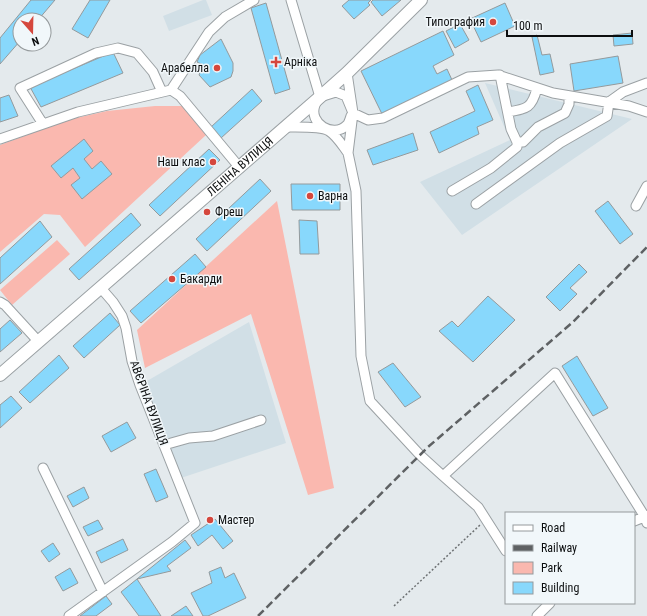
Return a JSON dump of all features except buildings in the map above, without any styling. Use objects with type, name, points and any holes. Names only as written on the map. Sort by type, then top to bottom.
[{"type":"main road","name":"ЛЕНІНА ВУЛИЦЯ","points":[[0,375],[100,287],[240,168],[347,73],[421,0]]},
{"type":"street","points":[[166,91],[209,32],[225,16],[254,0]]},
{"type":"street","points":[[291,0],[320,97]]},
{"type":"street","points":[[43,124],[20,88],[96,53],[118,48],[136,53],[153,72],[166,91]]},
{"type":"street","points":[[347,73],[353,113],[348,153],[356,191],[361,356],[370,401],[420,455],[478,507],[505,549]]},
{"type":"street","points":[[452,191],[491,168],[517,147],[511,129],[500,75]]},
{"type":"street","points":[[348,153],[338,139],[328,130],[319,125],[314,117],[314,106],[320,97],[336,92],[346,96],[353,113],[368,120],[383,118],[468,77],[500,75],[553,93],[629,106],[647,112]]},
{"type":"street","points":[[476,204],[560,143],[607,116],[609,102],[624,92],[647,83]]},
{"type":"street","points":[[508,112],[523,110],[532,102],[537,88]]},
{"type":"street","points":[[0,139],[78,112],[166,91],[180,96],[240,168]]},
{"type":"street","points":[[516,142],[523,142],[538,127],[565,113],[569,104],[569,96]]},
{"type":"street","points":[[286,127],[338,130],[347,125],[353,113]]},
{"type":"street","points":[[636,206],[647,186]]},
{"type":"street","name":"АВЄРІНА ВУЛИЦЯ","points":[[100,287],[113,302],[122,316],[126,328],[132,361],[138,379],[195,523],[172,542],[102,592]]},
{"type":"street","points":[[0,302],[5,305],[38,341]]},
{"type":"street","points":[[442,476],[555,373],[646,518],[635,521]]},
{"type":"street","points":[[164,445],[188,438],[213,436],[261,420]]},
{"type":"street","points":[[43,468],[102,592],[69,616]]},
{"type":"street","points":[[537,616],[545,605]]},
{"type":"path","points":[[394,606],[486,520]]},
{"type":"shaded area","points":[[206,0],[212,15],[169,31],[163,16]]},
{"type":"shaded area","points":[[485,83],[632,119],[462,235],[420,182],[510,140]]},
{"type":"shaded area","points":[[249,322],[286,443],[178,479],[140,385]]},
{"type":"green space","points":[[155,106],[182,106],[207,131],[206,135],[85,247],[60,215],[44,214],[0,252],[0,145],[67,120],[107,111]]},
{"type":"green space","points":[[277,201],[334,488],[308,495],[251,314],[145,368],[137,330]]},
{"type":"green space","points":[[57,240],[70,254],[12,305],[0,290]]},
{"type":"railway","points":[[258,616],[428,447],[573,322],[647,247]]},
{"type":"place","name":"Типография","points":[[493,22]]},
{"type":"place","name":"Арніка","points":[[276,62]]},
{"type":"place","name":"Арабелла","points":[[217,68]]},
{"type":"place","name":"Наш клас","points":[[213,162]]},
{"type":"place","name":"Варна","points":[[310,196]]},
{"type":"place","name":"Фреш","points":[[207,212]]},
{"type":"place","name":"Бакарди","points":[[172,279]]},
{"type":"place","name":"Мастер","points":[[210,520]]}]
